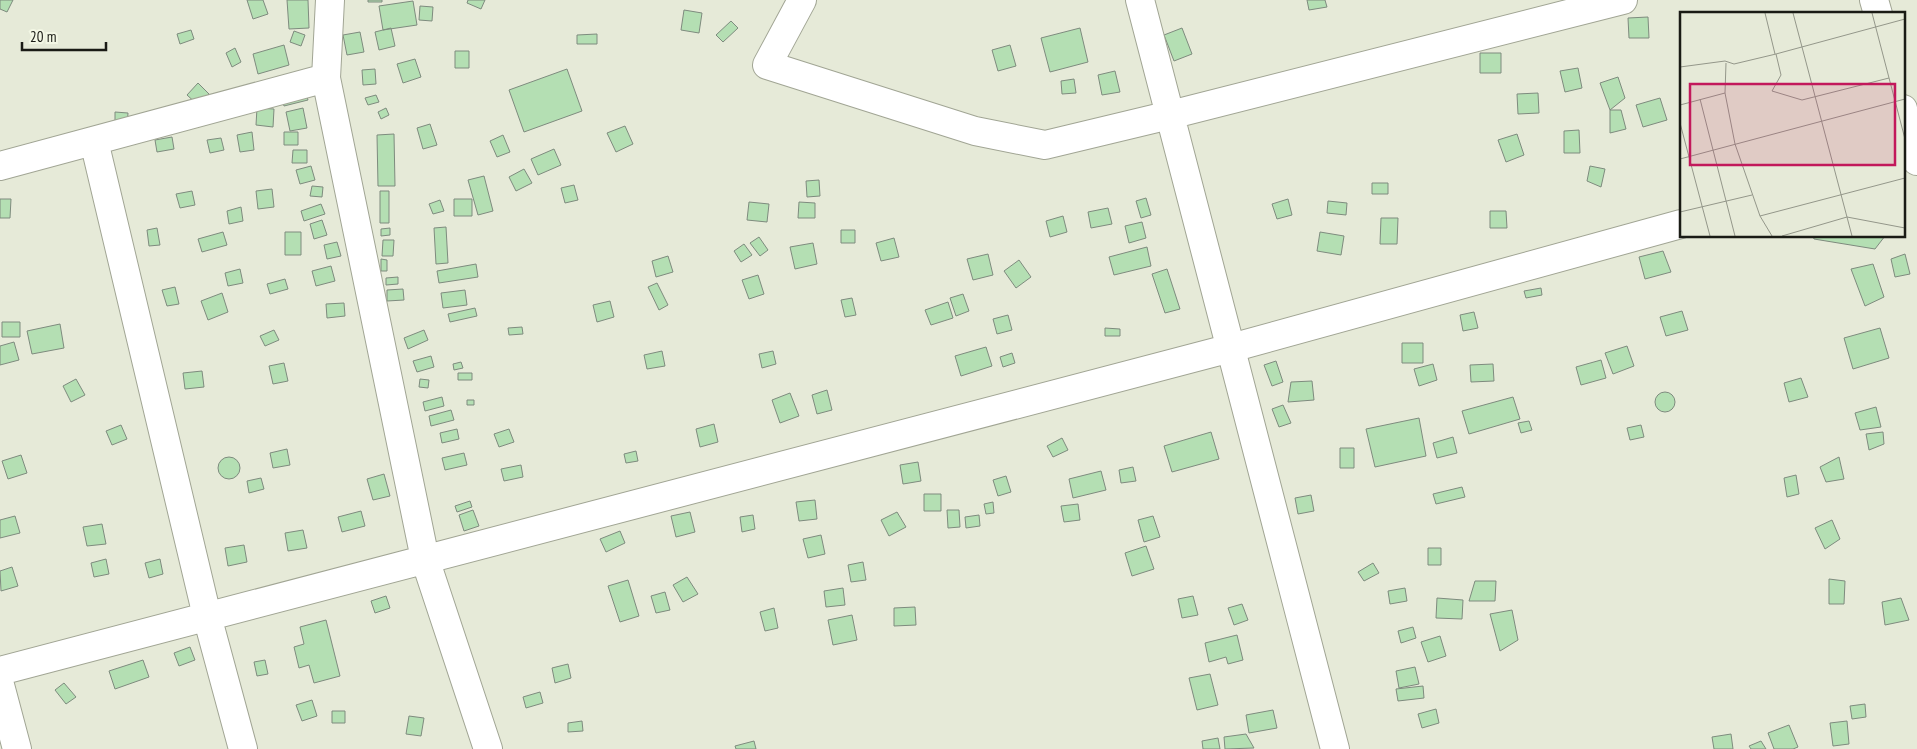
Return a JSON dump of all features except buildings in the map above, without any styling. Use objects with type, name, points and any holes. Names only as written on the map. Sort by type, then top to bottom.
[{"type":"street","points":[[330,0],[326,78],[425,559],[488,749]]},
{"type":"street","points":[[802,0],[767,65],[975,131],[1045,145],[1623,0]]},
{"type":"street","points":[[1140,0],[1335,749]]},
{"type":"street","points":[[0,166],[326,78]]},
{"type":"street","points":[[1904,114],[1913,160]]},
{"type":"street","points":[[94,141],[207,616],[243,749]]},
{"type":"street","points":[[0,670],[1231,348],[1680,224]]},
{"type":"street","points":[[0,685],[17,749]]}]
